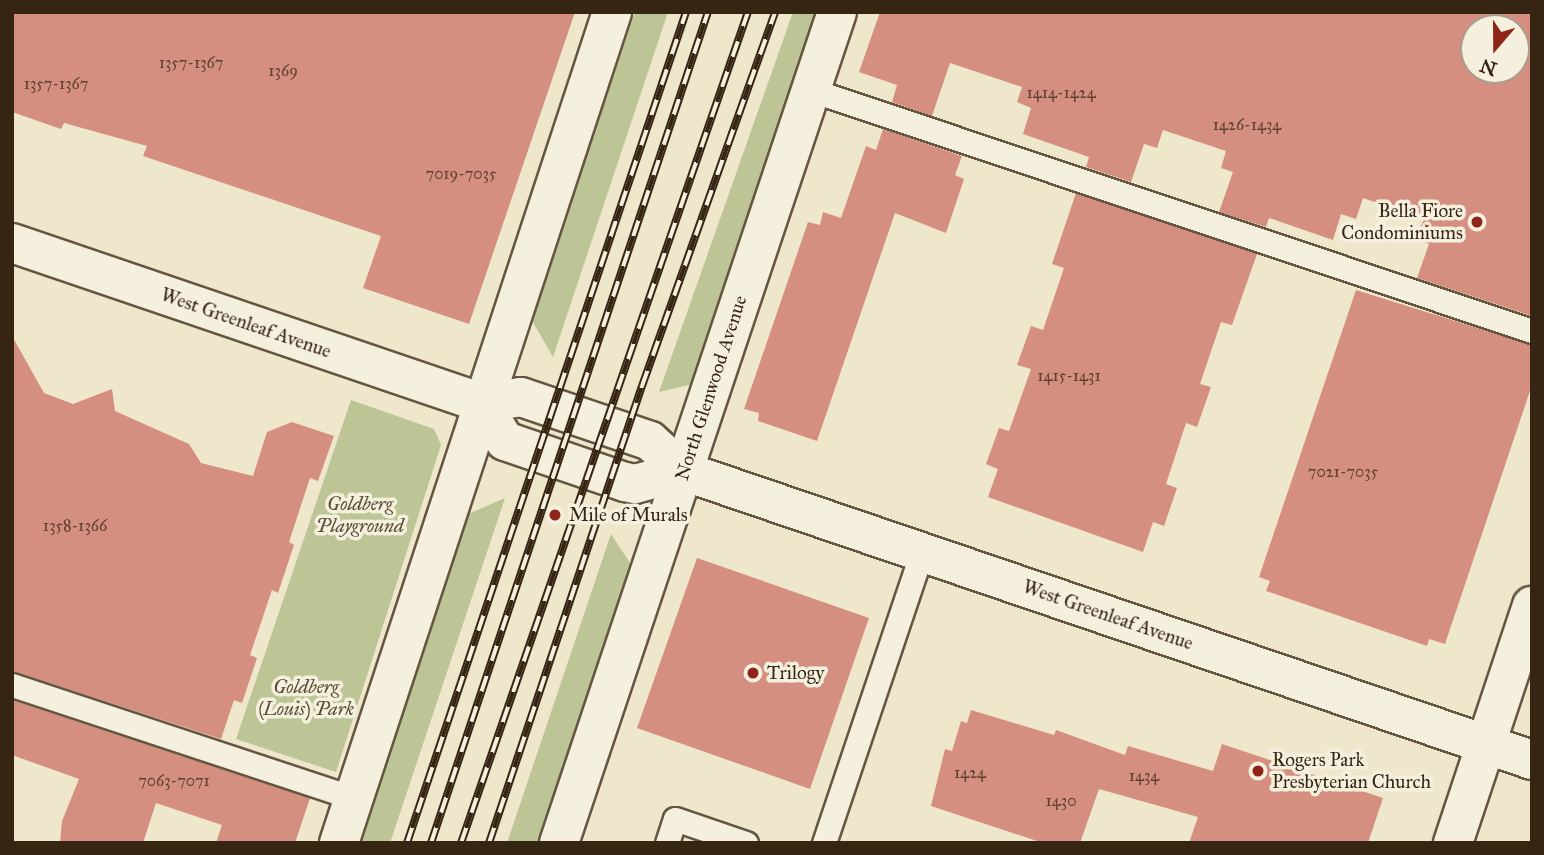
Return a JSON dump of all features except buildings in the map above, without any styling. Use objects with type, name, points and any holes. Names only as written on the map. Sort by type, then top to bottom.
[{"type":"street","name":"North Glenwood Avenue","points":[[559,843],[837,12]]},
{"type":"street","points":[[339,843],[610,13]]},
{"type":"street","name":"West Greenleaf Avenue","points":[[12,243],[481,403],[521,397],[573,414],[650,441],[683,471],[1532,760]]},
{"type":"street","points":[[1453,843],[1532,606]]},
{"type":"lane","points":[[811,90],[1532,331]]},
{"type":"lane","points":[[824,843],[922,552]]},
{"type":"lane","points":[[12,685],[354,797]]},
{"type":"lane","points":[[667,843],[675,819],[746,843]]},
{"type":"green space","points":[[635,12],[668,12],[553,357],[531,319]]},
{"type":"green space","points":[[793,12],[821,12],[693,384],[659,392]]},
{"type":"green space","name":"Goldberg (Louis) Park","points":[[351,400],[434,429],[441,445],[336,772],[236,739]]},
{"type":"green space","points":[[505,498],[390,843],[356,843],[466,515]]},
{"type":"green space","points":[[611,534],[636,572],[544,843],[507,843]]},
{"type":"railway","points":[[407,843],[686,12]]},
{"type":"railway","points":[[431,843],[708,12]]},
{"type":"railway","points":[[461,843],[748,12]]},
{"type":"railway","points":[[489,843],[642,386],[775,12]]},
{"type":"place","name":"Bella Fiore Condominiums","points":[[1477,222]]},
{"type":"place","name":"Mile of Murals","points":[[555,515]]},
{"type":"place","name":"Trilogy","points":[[753,673]]},
{"type":"place","name":"Rogers Park Presbyterian Church","points":[[1258,771]]},
{"type":"park label","name":"Goldberg Playground","points":[[360,515]]}]
